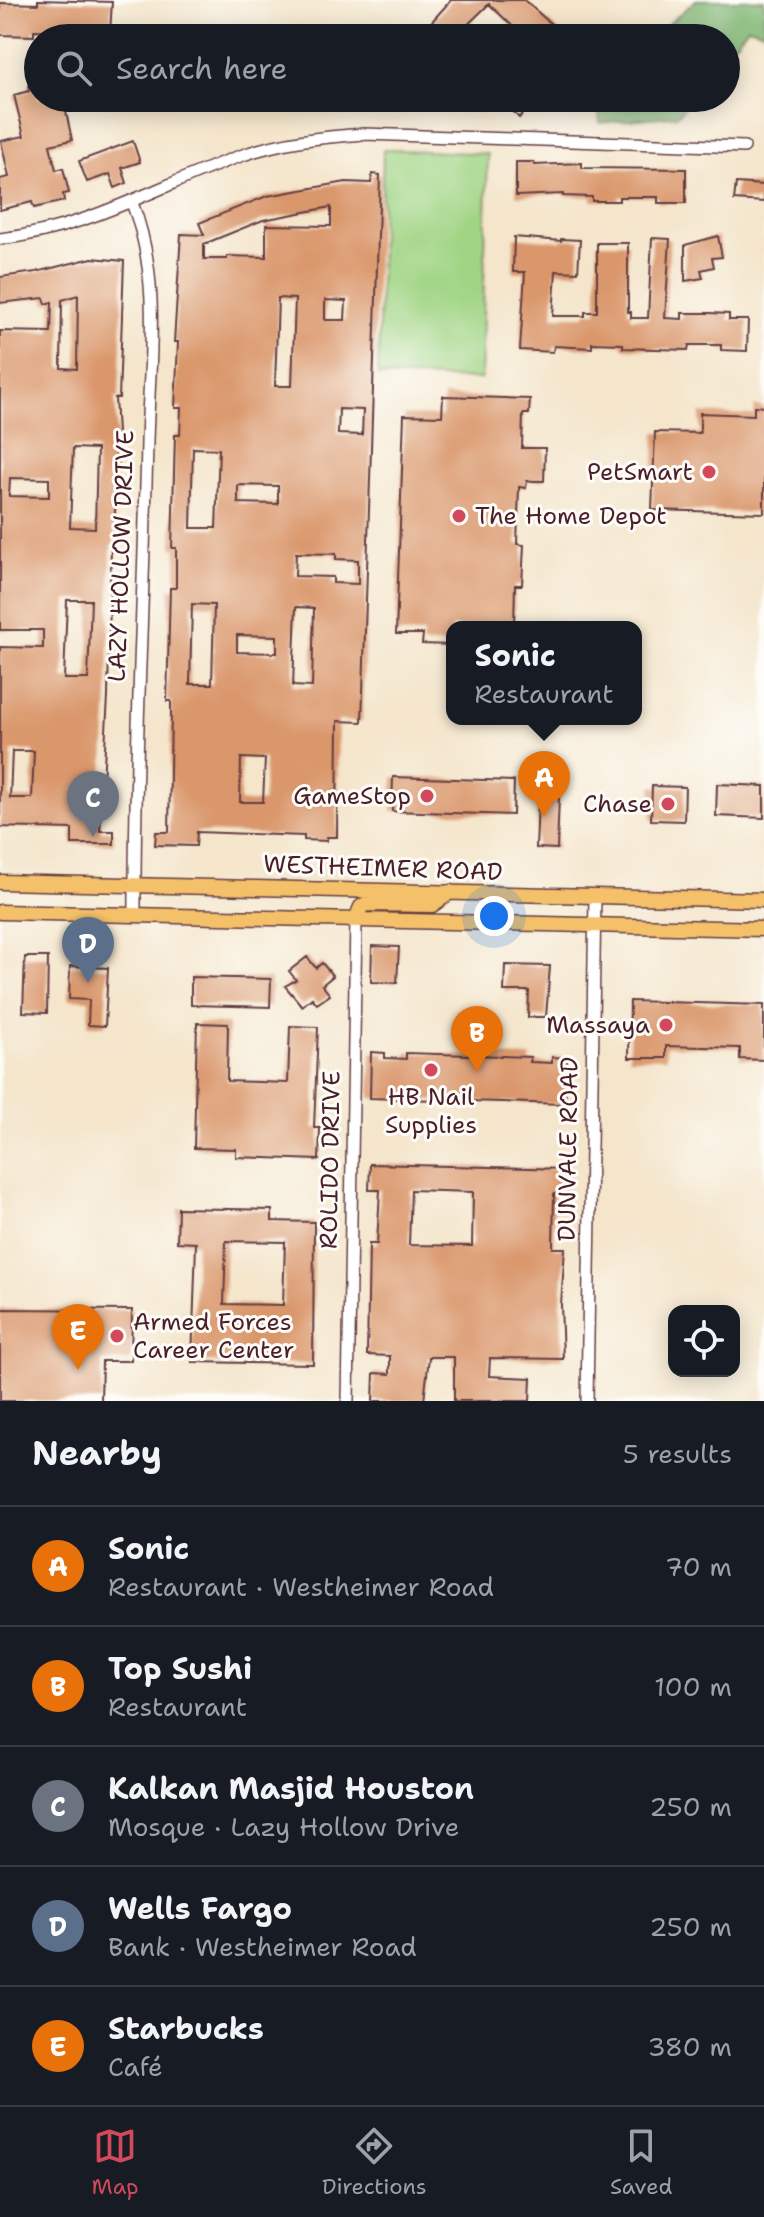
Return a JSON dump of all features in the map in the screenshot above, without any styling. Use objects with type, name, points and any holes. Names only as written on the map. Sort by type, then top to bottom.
[{"type":"main road","name":"WESTHEIMER ROAD","points":[[0,882],[764,900]]},
{"type":"main road","points":[[356,919],[361,907],[366,904],[432,905],[451,892]]},
{"type":"main road","points":[[0,912],[764,929]]},
{"type":"street","points":[[0,239],[77,223],[246,154],[301,140],[332,136],[364,134],[744,147]]},
{"type":"street","name":"LAZY HOLLOW DRIVE","points":[[132,203],[146,247],[151,320],[137,718],[135,914]]},
{"type":"street","name":"DUNVALE ROAD","points":[[587,1401],[595,897]]},
{"type":"street","name":"ROLIDO DRIVE","points":[[348,1401],[356,919]]},
{"type":"green space","points":[[696,0],[764,0],[764,32],[748,27],[740,37],[740,24],[668,24]]},
{"type":"green space","points":[[599,112],[680,112],[678,115],[600,123]]},
{"type":"green space","points":[[383,149],[488,154],[481,379],[378,376]]},
{"type":"building","points":[[38,0],[112,2],[111,24],[24,24],[24,36],[0,35],[0,3],[38,4]]},
{"type":"building","points":[[451,0],[524,0],[551,24],[510,24],[489,4],[468,24],[430,24]]},
{"type":"building","points":[[24,92],[24,112],[66,112],[72,140],[50,145],[56,170],[63,168],[69,193],[63,194],[64,201],[34,208],[32,202],[0,210],[0,179],[9,177],[1,141],[24,136],[14,95]]},
{"type":"building","points":[[133,141],[140,162],[122,168],[127,183],[115,188],[110,174],[87,182],[79,161]]},
{"type":"building","points":[[516,162],[534,162],[535,165],[582,163],[582,168],[686,169],[686,203],[658,203],[658,197],[592,201],[592,197],[563,194],[516,196]]},
{"type":"building","points":[[372,174],[380,175],[362,722],[338,721],[337,837],[327,837],[327,841],[304,840],[304,836],[197,832],[196,846],[155,845],[156,832],[169,832],[171,701],[167,701],[170,588],[176,588],[176,548],[172,548],[175,435],[180,435],[181,408],[175,408],[178,342],[174,342],[181,234],[204,235],[199,223],[267,196],[346,182],[371,183]],"holes":[[[331,207],[331,226],[266,225],[266,257],[204,259],[204,244],[263,220]],[[278,298],[295,299],[292,386],[275,386]],[[325,300],[346,301],[345,320],[325,320]],[[339,409],[363,410],[362,435],[338,434]],[[193,448],[219,449],[216,528],[191,528]],[[238,485],[278,486],[278,504],[238,503]],[[296,553],[336,554],[336,559],[358,560],[358,584],[333,583],[333,577],[295,576]],[[192,604],[214,605],[212,684],[190,684]],[[296,607],[314,608],[312,687],[293,686]],[[237,635],[277,636],[277,653],[237,652]],[[241,758],[265,759],[263,802],[240,802]]]},
{"type":"building","points":[[736,183],[764,185],[764,202],[734,200]]},
{"type":"building","points":[[718,236],[722,257],[712,258],[714,267],[701,270],[703,278],[685,281],[685,245]]},
{"type":"building","points":[[514,237],[580,240],[578,272],[556,271],[553,316],[585,316],[585,312],[597,312],[597,243],[628,243],[628,312],[631,312],[631,318],[648,318],[652,238],[670,239],[665,318],[682,319],[682,313],[710,313],[729,314],[729,320],[748,320],[747,351],[721,350],[721,345],[689,345],[688,350],[623,348],[623,344],[592,343],[592,348],[554,346],[553,352],[520,350],[525,272],[513,272]]},
{"type":"building","points":[[92,258],[124,261],[119,398],[115,398],[114,545],[111,545],[108,697],[100,831],[114,831],[114,844],[72,844],[72,829],[0,827],[0,647],[43,648],[43,630],[0,630],[0,331],[51,332],[52,302],[46,304],[44,298],[0,303],[0,277]],"holes":[[[78,295],[77,369],[61,368],[62,300]],[[73,448],[97,449],[95,528],[70,527]],[[10,478],[49,479],[49,497],[9,496]],[[67,600],[91,600],[88,679],[64,679]],[[12,751],[34,751],[32,798],[10,798]]]},
{"type":"building","name":"The Home Depot","points":[[443,396],[530,399],[529,414],[523,414],[522,448],[545,448],[544,481],[527,481],[526,488],[519,487],[517,544],[524,545],[522,585],[515,585],[514,621],[446,621],[446,645],[422,644],[423,634],[396,634],[404,415],[442,416]]},
{"type":"building","name":"PetSmart","points":[[754,406],[764,407],[764,513],[652,510],[655,432],[700,433],[700,413],[754,415]]},
{"type":"building","points":[[393,777],[514,781],[513,815],[392,811]]},
{"type":"building","points":[[717,784],[764,786],[764,818],[716,816]]},
{"type":"building","name":"Chase","points":[[652,786],[685,787],[684,821],[651,820]]},
{"type":"building","points":[[551,796],[559,796],[557,849],[536,848],[538,801],[550,802]]},
{"type":"building","points":[[372,946],[399,947],[397,983],[371,982]]},
{"type":"building","points":[[25,957],[48,957],[47,1013],[23,1012]]},
{"type":"building","points":[[307,957],[316,968],[322,963],[333,976],[322,985],[330,995],[317,1004],[312,998],[302,1006],[285,986],[296,980],[289,971]]},
{"type":"building","points":[[505,965],[550,966],[546,1017],[528,1017],[529,991],[504,991]]},
{"type":"building","points":[[70,966],[108,968],[105,1026],[88,1025],[89,1000],[69,999]]},
{"type":"building","points":[[191,977],[271,979],[270,1007],[191,1005]]},
{"type":"building","points":[[630,1001],[764,1005],[764,1060],[740,1059],[740,1048],[666,1046],[666,1058],[629,1058]]},
{"type":"building","points":[[197,1023],[228,1024],[227,1081],[288,1083],[290,1026],[318,1027],[314,1128],[320,1128],[319,1160],[236,1157],[236,1149],[194,1148]]},
{"type":"building","points":[[371,1052],[385,1053],[385,1058],[406,1059],[406,1053],[531,1057],[530,1062],[552,1063],[552,1057],[567,1058],[565,1104],[370,1098]]},
{"type":"building","points":[[370,1164],[566,1169],[566,1194],[554,1194],[553,1248],[565,1248],[561,1304],[563,1359],[490,1358],[489,1376],[531,1378],[530,1401],[454,1401],[454,1357],[429,1357],[424,1401],[373,1401],[374,1373],[390,1374],[390,1356],[367,1355],[369,1244],[377,1244],[380,1190],[369,1190]],"holes":[[[411,1190],[473,1192],[472,1246],[409,1245]]]},
{"type":"building","points":[[178,1208],[272,1210],[272,1221],[314,1222],[313,1364],[192,1362],[196,1243],[177,1242]],"holes":[[[226,1241],[285,1242],[283,1305],[224,1304]]]},
{"type":"building","points":[[0,1309],[132,1310],[131,1361],[102,1361],[101,1401],[0,1401]]},
{"type":"place","name":"PetSmart","points":[[709,472]]},
{"type":"place","name":"The Home Depot","points":[[459,516]]},
{"type":"place","name":"GameStop","points":[[427,796]]},
{"type":"place","name":"Chase","points":[[668,804]]},
{"type":"place","name":"Sonic","points":[[544,817]]},
{"type":"place","name":"Kalkan Masjid Houston","points":[[93,837]]},
{"type":"place","name":"Wells Fargo","points":[[88,983]]},
{"type":"place","name":"Massaya","points":[[666,1025]]},
{"type":"place","name":"HB Nail Supplies","points":[[431,1070]]},
{"type":"place","name":"Top Sushi","points":[[477,1072]]},
{"type":"place","name":"Armed Forces Career Center","points":[[117,1336]]},
{"type":"place","name":"Starbucks","points":[[78,1370]]}]
